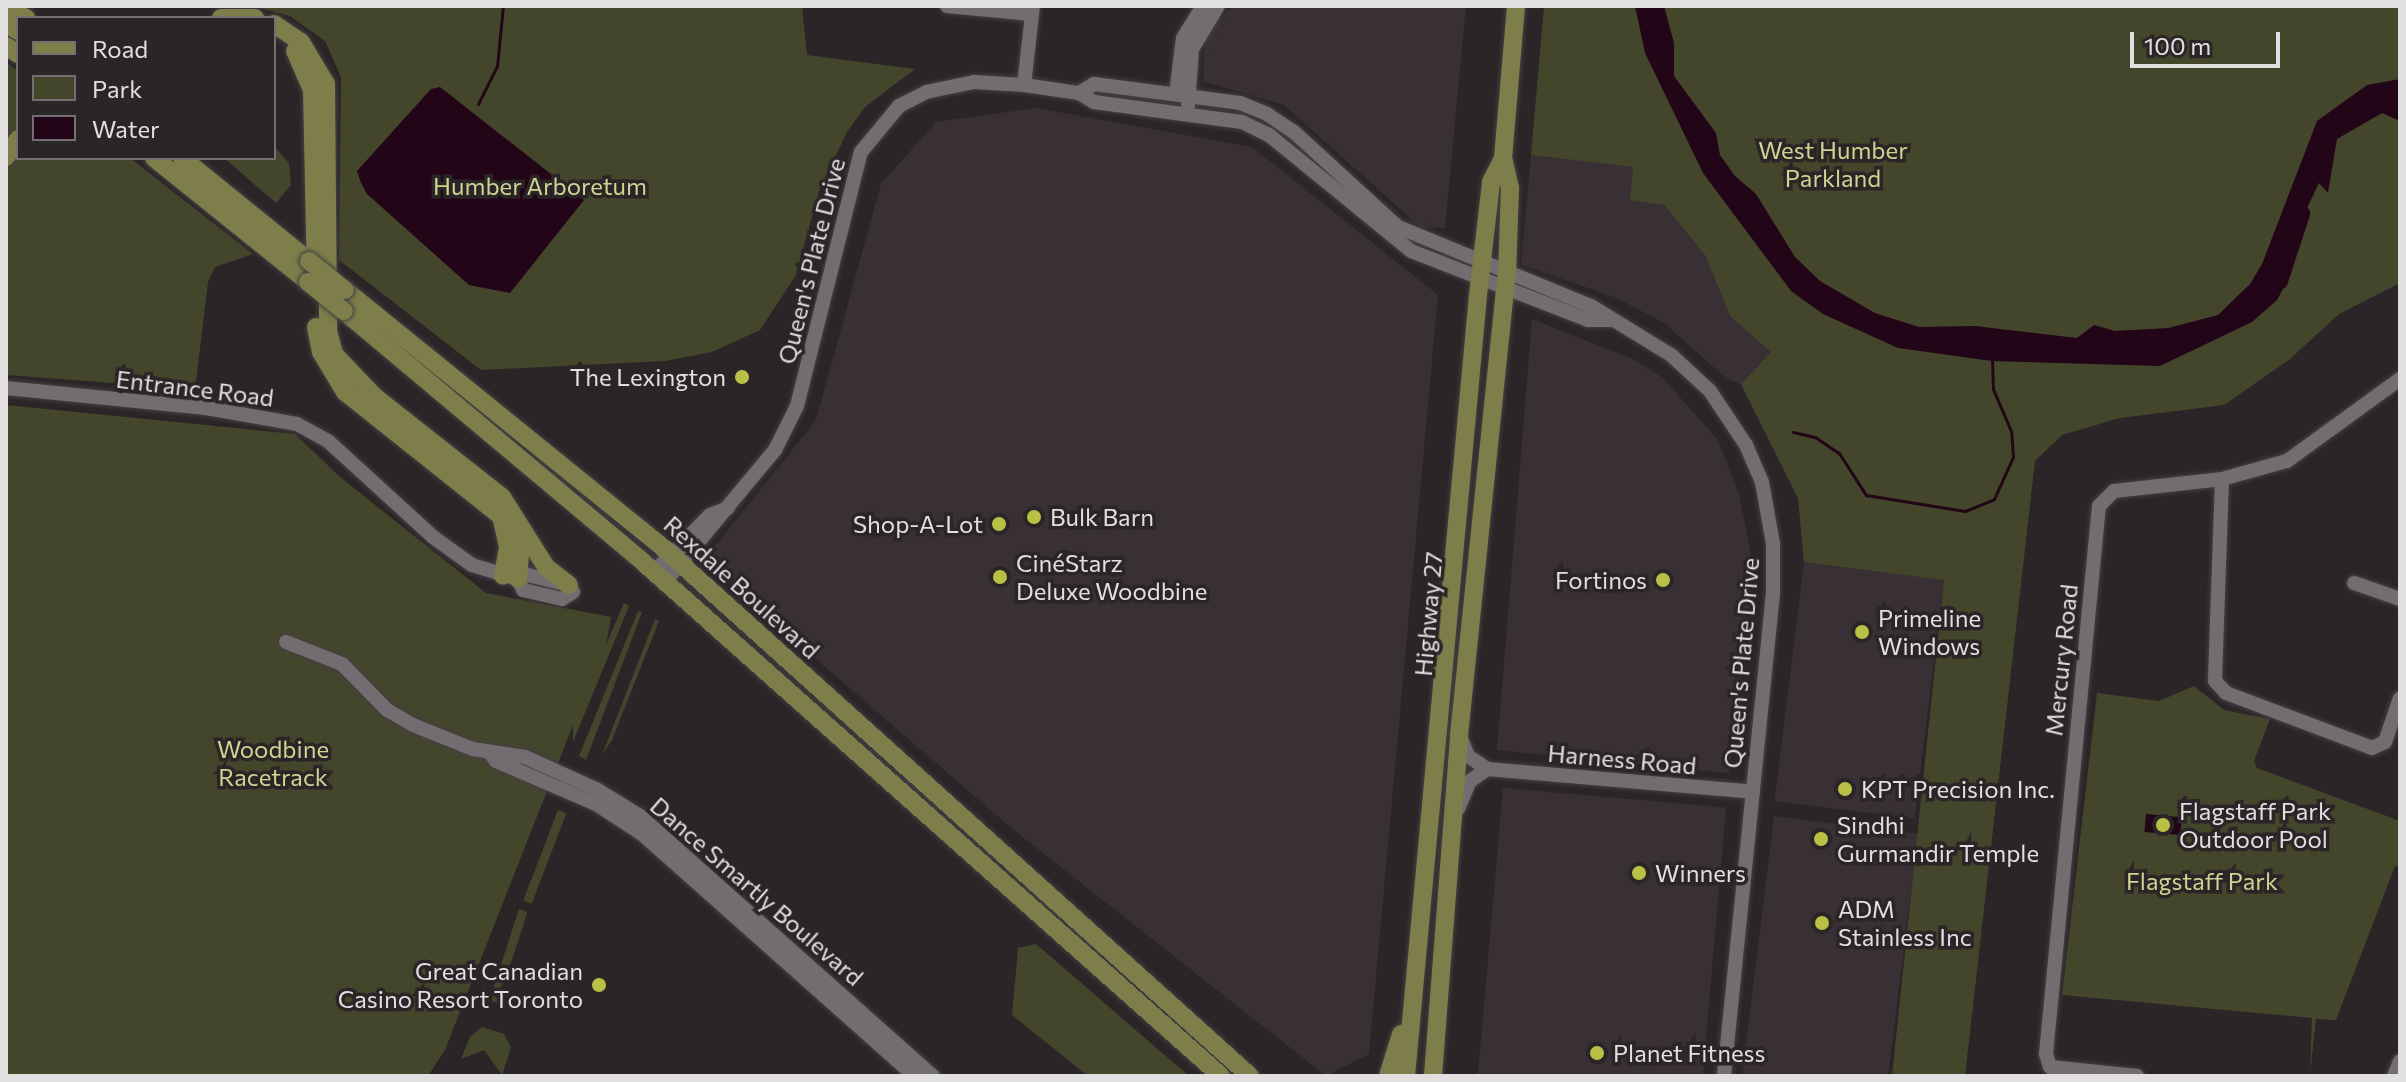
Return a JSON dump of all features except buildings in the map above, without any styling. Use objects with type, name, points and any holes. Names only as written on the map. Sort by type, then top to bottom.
[{"type":"main road","name":"Highway 27","points":[[1434,1072],[1457,813],[1459,735],[1506,282],[1510,188],[1503,158],[1516,6]]},
{"type":"main road","points":[[276,25],[301,42],[326,84],[328,331],[334,354],[374,396],[502,497],[546,567],[569,585]]},
{"type":"main road","points":[[276,36],[297,54],[312,90],[321,352],[345,392],[501,516],[508,547],[510,578]]},
{"type":"main road","name":"Highway 27","points":[[1406,1076],[1409,1017],[1446,683],[1480,272],[1491,182],[1503,158]]},
{"type":"main road","name":"Rexdale Boulevard","points":[[156,160],[344,311],[660,577],[1221,1076]]},
{"type":"main road","name":"Rexdale Boulevard","points":[[197,165],[309,261],[540,445],[676,560],[930,783],[1250,1076]]},
{"type":"main road","points":[[525,461],[540,445]]},
{"type":"main road","points":[[510,578],[522,527]]},
{"type":"main road","points":[[1388,1076],[1409,1017]]},
{"type":"street","points":[[947,6],[1032,10],[1024,85]]},
{"type":"street","points":[[1188,114],[1182,95],[1183,38],[1203,6]]},
{"type":"street","points":[[1182,95],[1192,49],[1218,6]]},
{"type":"street","name":"Queen's Plate Drive","points":[[660,577],[728,508],[775,450],[797,406],[850,180],[877,127],[899,106],[926,92],[974,82],[1079,93],[1094,102],[1242,122],[1269,135],[1398,227],[1480,272],[1588,320],[1610,320],[1655,344],[1710,391],[1746,445],[1762,482],[1770,514],[1773,585],[1724,1076]]},
{"type":"street","name":"Queen's Plate Drive","points":[[1079,93],[1094,84],[1240,103],[1267,114],[1332,178]]},
{"type":"street","name":"Mercury Road","points":[[2137,1076],[2050,1067],[2046,1054],[2099,506],[2114,491],[2222,479],[2287,461],[2400,379]]},
{"type":"street","name":"Entrance Road","points":[[6,388],[206,408],[297,424],[328,441],[433,537],[472,565],[510,578],[523,590],[562,599],[572,595],[569,585]]},
{"type":"street","points":[[2222,479],[2215,681],[2233,696],[2372,748],[2385,742],[2400,698]]},
{"type":"street","points":[[2354,583],[2400,599]]},
{"type":"street","name":"Dance Smartly Boulevard","points":[[286,642],[342,664],[398,718],[490,753],[525,757],[596,789],[640,816],[933,1076]]},
{"type":"street","points":[[1457,813],[1470,781],[1487,769],[1468,756],[1459,735]]},
{"type":"street","name":"Dance Smartly Boulevard","points":[[490,753],[496,761],[596,804],[642,834],[915,1076]]},
{"type":"street","name":"Harness Road","points":[[1487,769],[1753,792]]},
{"type":"street","points":[[2394,1076],[2400,1061]]},
{"type":"shaded area","points":[[1233,6],[1466,6],[1445,228],[1421,228],[1284,105],[1203,81],[1205,34]]},
{"type":"shaded area","points":[[1036,108],[1252,147],[1438,295],[1369,1054],[1326,1076],[1010,827],[703,561],[816,420],[881,184],[936,122]]},
{"type":"shaded area","points":[[1531,155],[1633,167],[1705,255],[1730,316],[1771,352],[1741,384],[1727,379],[1664,323],[1617,298],[1521,265]]},
{"type":"shaded area","points":[[1532,319],[1633,359],[1663,378],[1718,440],[1739,494],[1754,569],[1729,773],[1497,750]]},
{"type":"shaded area","points":[[1804,562],[1944,579],[1915,818],[1775,801]]},
{"type":"shaded area","points":[[1503,788],[1726,808],[1703,1076],[1478,1076]]},
{"type":"shaded area","points":[[1774,816],[1918,834],[1888,1076],[1742,1075]]},
{"type":"green space","name":"Humber Arboretum","points":[[252,6],[802,6],[807,55],[915,69],[865,107],[847,132],[819,191],[796,275],[760,330],[712,352],[665,361],[481,370],[339,260],[341,77],[325,41],[290,16]]},
{"type":"green space","name":"West Humber Parkland","points":[[1544,6],[2400,6],[2400,283],[2339,314],[2290,359],[2224,405],[2120,418],[2062,435],[2035,461],[1965,1076],[1892,1076],[1944,580],[1804,562],[1798,498],[1741,384],[1771,352],[1730,316],[1705,255],[1664,205],[1630,200],[1633,167],[1531,155]]},
{"type":"green space","points":[[6,62],[16,70],[16,160],[133,160],[253,254],[215,267],[208,282],[196,381],[191,389],[6,375]]},
{"type":"green space","points":[[276,148],[289,163],[291,185],[276,203],[226,160],[276,160]]},
{"type":"green space","name":"Woodbine Racetrack","points":[[6,405],[295,434],[340,477],[486,593],[611,617],[606,645],[624,603],[629,606],[573,742],[573,725],[445,1050],[428,1076],[6,1076]]},
{"type":"green space","points":[[638,611],[642,612],[586,760],[579,756]]},
{"type":"green space","points":[[655,619],[659,621],[612,740],[602,755]]},
{"type":"green space","name":"Flagstaff Park","points":[[2194,686],[2224,710],[2270,719],[2254,761],[2257,768],[2400,821],[2400,867],[2395,866],[2336,1020],[2316,1019],[2310,1074],[2312,1018],[2062,995],[2097,693],[2159,701]]},
{"type":"green space","points":[[558,810],[566,813],[532,904],[523,901]]},
{"type":"green space","points":[[519,909],[528,912],[498,1003],[489,1000]]},
{"type":"green space","points":[[1036,944],[1189,1076],[1088,1076],[1012,1015],[1018,948]]},
{"type":"green space","points":[[482,1027],[504,1034],[511,1048],[502,1075],[484,1050],[461,1059],[470,1037]]},
{"type":"water","points":[[1635,6],[1664,6],[1674,43],[1674,76],[1716,133],[1720,155],[1735,176],[1756,194],[1795,257],[1820,281],[1875,313],[1919,327],[1975,326],[2077,338],[2094,325],[2115,331],[2168,328],[2218,315],[2250,284],[2262,264],[2317,121],[2367,85],[2400,79],[2400,121],[2382,113],[2337,139],[2328,193],[2319,183],[2287,250],[2291,274],[2277,300],[2252,322],[2160,366],[1992,361],[1898,348],[1823,314],[1791,291],[1703,173],[1645,53]]},
{"type":"water","points":[[440,87],[584,200],[510,293],[469,285],[367,194],[361,183],[357,171],[431,89]]},
{"type":"water","name":"Flagstaff Park Outdoor Pool","points":[[2146,814],[2182,817],[2180,835],[2144,832]]},
{"type":"waterway","points":[[478,104],[497,66],[503,6]]},
{"type":"waterway","points":[[2279,281],[2301,214]]},
{"type":"waterway","points":[[1793,432],[1815,437],[1839,453],[1866,495],[1965,511],[1994,499],[2013,457],[2011,431],[1993,389],[1992,361]]},
{"type":"place","name":"The Lexington","points":[[742,377]]},
{"type":"place","name":"Bulk Barn","points":[[1034,517]]},
{"type":"place","name":"Shop-A-Lot","points":[[999,524]]},
{"type":"place","name":"CinéStarz Deluxe Woodbine","points":[[1000,577]]},
{"type":"place","name":"Fortinos","points":[[1663,580]]},
{"type":"place","name":"Primeline Windows","points":[[1862,632]]},
{"type":"place","name":"KPT Precision Inc.","points":[[1845,789]]},
{"type":"place","name":"Flagstaff Park Outdoor Pool","points":[[2163,825]]},
{"type":"place","name":"Sindhi Gurmandir Temple","points":[[1821,839]]},
{"type":"place","name":"Winners","points":[[1639,873]]},
{"type":"place","name":"ADM Stainless Inc","points":[[1822,923]]},
{"type":"place","name":"Great Canadian Casino Resort Toronto","points":[[599,985]]},
{"type":"place","name":"Planet Fitness","points":[[1597,1053]]}]
